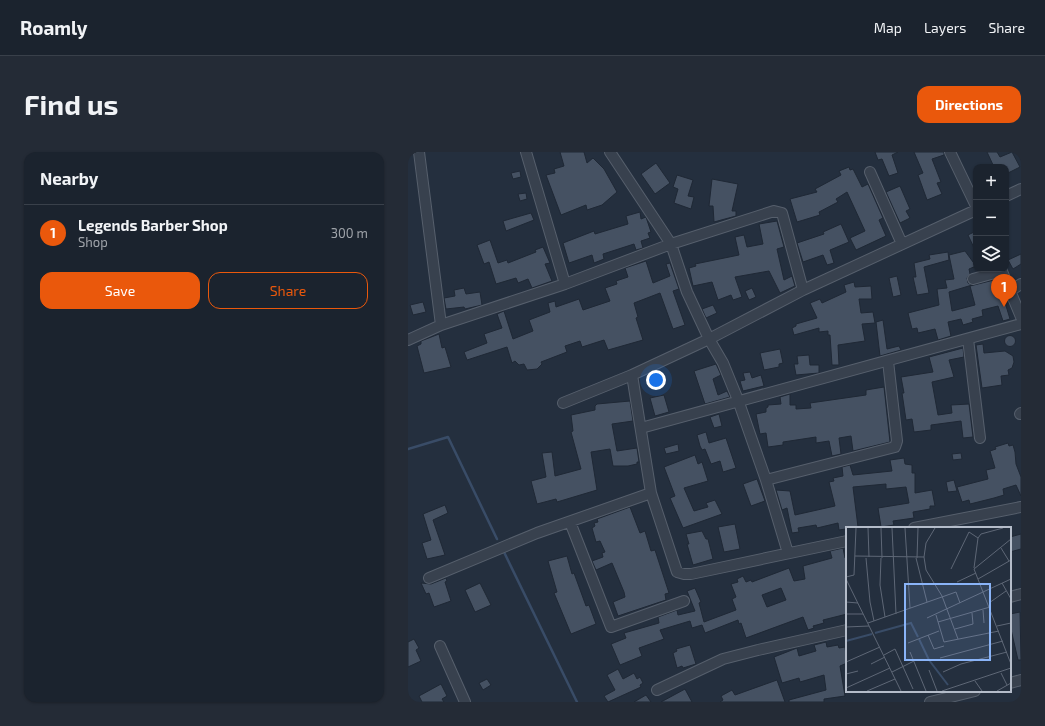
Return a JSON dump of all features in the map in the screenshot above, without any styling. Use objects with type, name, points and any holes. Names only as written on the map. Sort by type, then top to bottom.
[{"type":"street","points":[[419,152],[441,325]]},
{"type":"street","points":[[526,152],[565,284]]},
{"type":"street","points":[[610,152],[671,244],[687,292],[709,339],[723,363],[738,400],[766,480],[788,553]]},
{"type":"street","points":[[950,152],[973,200]]},
{"type":"street","points":[[870,172],[902,244]]},
{"type":"street","points":[[1009,195],[1021,189]]},
{"type":"street","points":[[408,340],[441,325],[565,284],[671,244],[778,211],[782,213],[803,290]]},
{"type":"street","points":[[563,403],[632,375],[709,339],[803,290],[973,211]]},
{"type":"street","points":[[973,280],[996,272]]},
{"type":"street","points":[[1003,272],[1021,318]]},
{"type":"street","points":[[1010,291],[1021,284]]},
{"type":"street","points":[[640,428],[738,400],[968,340],[1021,324]]},
{"type":"street","points":[[968,340],[980,438]]},
{"type":"street","points":[[766,480],[895,447],[897,441],[888,361]]},
{"type":"street","points":[[632,375],[651,493],[677,572],[691,574],[846,541]]},
{"type":"street","points":[[429,578],[537,533],[651,493]]},
{"type":"street","points":[[919,527],[1021,507]]},
{"type":"street","points":[[570,522],[611,627],[684,601]]},
{"type":"street","points":[[1011,597],[1021,594]]},
{"type":"street","points":[[657,690],[722,659],[846,630]]},
{"type":"street","points":[[440,646],[465,702]]},
{"type":"street","points":[[1011,683],[1021,680]]},
{"type":"street","points":[[930,702],[971,692]]},
{"type":"building","points":[[560,152],[584,152],[587,163],[593,158],[604,169],[617,192],[602,205],[587,210],[586,205],[561,215],[546,175],[555,173],[554,169],[564,166]]},
{"type":"building","points":[[875,152],[898,152],[892,155],[898,173],[889,176],[882,159],[878,160]]},
{"type":"building","points":[[914,152],[944,152],[944,155],[932,159],[941,182],[937,183],[942,194],[927,200],[918,175],[923,173]]},
{"type":"building","points":[[987,152],[997,152],[1000,157],[1012,152],[1020,167],[1009,172],[1009,164],[993,164]]},
{"type":"building","points":[[656,163],[670,183],[655,194],[641,174]]},
{"type":"building","points":[[849,167],[850,170],[853,169],[862,187],[868,184],[883,218],[879,220],[886,236],[856,250],[850,238],[865,231],[847,192],[836,199],[838,202],[819,212],[820,215],[797,222],[790,199],[817,192],[815,189],[841,175],[839,171]]},
{"type":"building","points":[[520,171],[521,177],[513,179],[511,173]]},
{"type":"building","points":[[677,175],[693,180],[688,196],[694,197],[691,209],[674,203],[678,189],[673,187]]},
{"type":"building","points":[[712,179],[738,184],[732,211],[736,211],[736,216],[714,222],[713,206],[709,206]]},
{"type":"building","points":[[900,186],[910,209],[906,211],[910,218],[900,223],[886,192]]},
{"type":"building","points":[[526,193],[527,199],[520,201],[518,194]]},
{"type":"building","points":[[640,212],[641,219],[646,217],[651,232],[648,233],[650,238],[641,241],[643,248],[636,250],[634,244],[603,254],[604,259],[594,263],[592,255],[569,263],[563,243],[594,231],[595,234],[628,224],[626,216]]},
{"type":"building","points":[[531,213],[534,220],[506,231],[503,221]]},
{"type":"building","points":[[777,221],[784,247],[777,249],[784,280],[792,276],[795,286],[780,293],[769,271],[735,277],[742,297],[733,300],[731,295],[718,300],[712,282],[693,286],[689,268],[696,266],[695,264],[739,255],[735,237],[744,235],[747,247],[763,244],[759,224]]},
{"type":"building","points":[[841,224],[849,242],[830,250],[834,263],[827,265],[823,255],[803,262],[797,243],[824,234],[823,232]]},
{"type":"building","points":[[973,232],[973,246],[968,235]]},
{"type":"building","points":[[490,240],[498,263],[507,260],[508,263],[536,252],[535,250],[543,247],[550,263],[545,264],[552,281],[532,288],[528,279],[518,283],[516,278],[496,284],[489,262],[484,264],[477,245]]},
{"type":"building","points":[[965,251],[973,262],[973,267],[969,269],[970,274],[967,278],[968,283],[972,285],[949,292],[952,311],[975,305],[970,286],[998,279],[1010,319],[1003,321],[998,306],[982,310],[983,316],[972,319],[973,322],[963,325],[961,319],[948,322],[951,336],[938,340],[935,329],[918,333],[917,328],[912,329],[908,313],[939,305],[937,289],[947,288],[945,280],[954,279],[949,255]]},
{"type":"building","points":[[948,252],[949,260],[924,267],[929,293],[917,295],[913,277],[916,277],[914,263],[930,259],[929,255]]},
{"type":"building","points":[[1021,254],[1021,264],[1013,269],[1009,260]]},
{"type":"building","points":[[646,261],[653,283],[670,276],[666,264],[670,263],[679,289],[673,291],[685,325],[673,329],[660,293],[634,303],[638,317],[636,318],[643,340],[608,350],[604,340],[582,347],[580,341],[565,346],[567,352],[541,362],[542,364],[537,369],[527,370],[524,364],[519,365],[515,361],[512,363],[507,347],[467,360],[464,352],[487,343],[484,334],[502,328],[497,314],[504,311],[513,339],[533,331],[529,320],[550,312],[548,303],[555,301],[556,307],[579,299],[583,310],[610,301],[605,288],[617,284],[616,281],[628,277],[625,268]]},
{"type":"building","points":[[897,276],[901,295],[893,297],[889,278]]},
{"type":"building","points":[[854,282],[855,287],[871,286],[872,299],[859,299],[861,313],[873,312],[875,323],[862,324],[865,341],[838,345],[839,365],[832,365],[830,335],[828,335],[828,331],[819,332],[819,328],[794,335],[792,328],[796,326],[796,324],[817,318],[810,303],[820,299],[822,303],[846,292],[844,285]]},
{"type":"building","points":[[464,288],[466,294],[480,292],[482,305],[465,309],[464,307],[446,309],[444,298],[455,296],[454,290]]},
{"type":"building","points":[[752,288],[756,297],[749,300],[745,291]]},
{"type":"building","points":[[423,302],[426,312],[413,315],[410,305]]},
{"type":"building","points":[[713,305],[717,313],[706,318],[702,309]]},
{"type":"building","points":[[883,320],[887,349],[899,346],[901,350],[880,356],[876,322]]},
{"type":"building","points":[[439,334],[442,348],[445,347],[451,367],[424,373],[417,346],[421,344],[421,341]]},
{"type":"building","points":[[1010,335],[1014,337],[1016,341],[1014,345],[1010,347],[1006,345],[1004,341],[1006,337]]},
{"type":"building","points":[[983,344],[984,353],[1005,351],[1013,356],[1014,362],[1012,368],[1008,370],[1009,375],[1001,376],[1002,385],[982,388],[976,345]]},
{"type":"building","points":[[963,348],[964,357],[949,360],[954,377],[932,382],[938,415],[952,413],[951,405],[969,404],[973,437],[963,438],[961,421],[931,425],[931,430],[914,432],[912,419],[906,420],[901,377],[933,372],[929,357]]},
{"type":"building","points":[[780,349],[783,363],[779,364],[779,367],[764,370],[760,353]]},
{"type":"building","points":[[809,355],[810,365],[819,365],[819,373],[796,375],[794,364],[798,364],[797,356]]},
{"type":"building","points":[[716,364],[721,375],[713,379],[718,395],[727,391],[730,397],[705,404],[694,371]]},
{"type":"building","points":[[750,372],[752,378],[761,375],[764,386],[743,391],[740,381],[745,380],[743,373]]},
{"type":"building","points":[[884,387],[890,442],[853,451],[851,436],[839,438],[841,454],[832,456],[829,441],[816,443],[816,437],[783,442],[783,445],[768,447],[766,433],[760,434],[756,414],[766,412],[768,405],[781,404],[780,397],[790,394],[790,405],[796,405],[796,409],[811,408],[810,403],[866,395],[866,390]]},
{"type":"building","points":[[664,395],[669,412],[655,416],[650,398]]},
{"type":"building","points":[[630,401],[633,421],[612,424],[617,451],[637,448],[639,462],[628,466],[613,466],[610,449],[591,452],[597,490],[557,502],[556,499],[537,504],[531,481],[546,477],[542,453],[552,452],[555,476],[581,469],[571,432],[573,431],[571,415],[595,410],[595,406],[597,404]]},
{"type":"building","points":[[719,414],[722,426],[714,428],[710,417]]},
{"type":"building","points":[[706,432],[709,443],[726,438],[736,468],[723,472],[720,461],[711,464],[705,449],[702,450],[700,446],[697,435]]},
{"type":"building","points":[[1008,443],[1009,446],[1013,445],[1015,452],[1016,464],[1021,477],[1021,496],[1016,485],[1003,489],[1004,495],[970,504],[969,500],[962,502],[957,487],[988,479],[986,470],[995,468],[990,451],[996,449],[995,447]]},
{"type":"building","points":[[678,444],[679,451],[666,454],[664,448]]},
{"type":"building","points":[[961,453],[962,459],[953,460],[952,454]]},
{"type":"building","points":[[695,455],[698,464],[702,462],[708,481],[684,488],[694,511],[708,507],[706,503],[715,500],[722,514],[683,528],[670,498],[675,496],[664,467]]},
{"type":"building","points":[[904,458],[905,464],[912,465],[912,473],[915,473],[915,493],[932,490],[935,506],[930,506],[930,509],[913,512],[914,518],[893,521],[894,525],[881,527],[878,508],[909,503],[906,487],[886,489],[886,484],[853,487],[858,527],[846,527],[846,529],[839,530],[838,523],[817,528],[816,525],[798,528],[799,532],[792,533],[787,508],[782,510],[776,490],[790,491],[795,515],[835,506],[829,482],[834,481],[833,478],[843,476],[842,467],[850,465],[853,475],[892,471],[890,460]]},
{"type":"building","points":[[757,479],[765,501],[751,506],[743,484]]},
{"type":"building","points":[[954,480],[957,491],[948,492],[946,482]]},
{"type":"building","points":[[445,505],[448,513],[433,520],[445,555],[427,559],[422,543],[431,540],[423,514]]},
{"type":"building","points":[[630,507],[640,533],[645,531],[651,551],[655,550],[669,593],[665,594],[666,600],[618,616],[613,602],[625,597],[624,592],[612,563],[596,570],[592,561],[603,557],[602,553],[605,552],[600,541],[596,542],[592,528],[595,526],[594,523],[598,522],[597,519]]},
{"type":"building","points":[[735,524],[740,549],[724,552],[718,527]]},
{"type":"building","points":[[702,531],[706,539],[708,539],[713,559],[693,565],[687,544],[689,544],[686,534]]},
{"type":"building","points":[[1021,534],[1021,549],[1011,552],[1011,537]]},
{"type":"building","points":[[843,548],[846,558],[846,614],[823,620],[824,623],[813,626],[814,628],[808,630],[803,617],[746,638],[741,623],[739,624],[738,620],[705,633],[702,625],[692,628],[690,621],[660,630],[664,639],[639,648],[642,656],[620,665],[611,644],[626,638],[624,633],[659,623],[658,617],[677,610],[678,615],[695,611],[687,591],[695,588],[701,602],[699,603],[704,622],[736,610],[732,599],[736,597],[731,584],[738,582],[737,579],[743,576],[746,582],[751,580],[752,582],[789,568],[794,581],[805,579],[803,566],[832,558],[830,551]],"holes":[[[781,588],[786,600],[767,607],[762,595]]]},
{"type":"building","points":[[567,556],[572,574],[574,573],[586,606],[589,605],[596,624],[571,634],[554,593],[557,592],[548,561]]},
{"type":"building","points":[[446,578],[447,581],[445,582],[451,601],[434,607],[429,593],[426,594],[421,583],[431,584]]},
{"type":"building","points":[[480,583],[491,605],[475,612],[465,590]]},
{"type":"building","points":[[1020,612],[1021,660],[1018,660],[1011,629],[1011,614]]},
{"type":"building","points":[[414,639],[419,648],[416,650],[421,661],[408,667],[408,642]]},
{"type":"building","points":[[826,642],[827,647],[838,645],[839,648],[845,647],[846,663],[840,666],[845,696],[824,699],[824,702],[789,702],[789,700],[826,690],[824,675],[800,682],[799,678],[782,683],[774,657],[797,648],[799,656],[816,651],[814,645]]},
{"type":"building","points":[[690,645],[696,664],[683,668],[682,666],[677,668],[673,653],[677,651],[676,649]]},
{"type":"building","points":[[618,669],[623,679],[634,673],[637,679],[640,677],[643,683],[640,685],[641,687],[608,702],[604,696],[615,690],[607,675]]},
{"type":"building","points":[[487,679],[491,685],[483,690],[479,683]]},
{"type":"building","points":[[777,680],[785,702],[720,702],[723,700],[721,696],[732,690],[735,695]]},
{"type":"building","points":[[441,684],[447,696],[442,699],[444,702],[422,702],[419,696]]},
{"type":"building","points":[[685,689],[692,702],[661,702]]},
{"type":"building","points":[[646,695],[651,702],[634,702]]},
{"type":"waterway","points":[[408,449],[448,437],[497,539]]},
{"type":"waterway","points":[[503,550],[577,702]]},
{"type":"place","name":"Legends Barber Shop","points":[[1004,307]]}]
